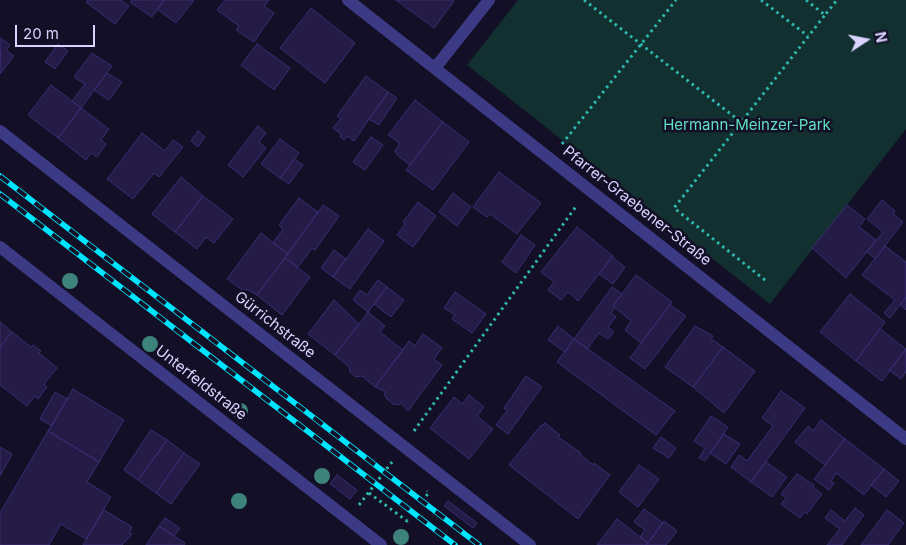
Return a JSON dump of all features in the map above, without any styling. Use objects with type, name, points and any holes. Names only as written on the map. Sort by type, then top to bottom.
[{"type":"street","name":"Pfarrer-Graebener-Straße","points":[[348,0],[906,439]]},
{"type":"street","points":[[435,68],[489,0]]},
{"type":"street","name":"Gürrichstraße","points":[[0,131],[530,545]]},
{"type":"street","name":"Unterfeldstraße","points":[[0,247],[381,545]]},
{"type":"path","points":[[584,0],[741,122]]},
{"type":"path","points":[[551,158],[676,0]]},
{"type":"path","points":[[761,0],[808,36]]},
{"type":"path","points":[[806,0],[825,15]]},
{"type":"path","points":[[765,280],[674,208],[837,0]]},
{"type":"path","points":[[410,518],[407,521],[371,491],[589,189]]},
{"type":"green space","name":"Hermann-Meinzer-Park","points":[[518,0],[906,0],[906,129],[770,304],[467,65]]},
{"type":"building","points":[[88,0],[121,0],[129,6],[115,24],[86,2]]},
{"type":"building","points":[[132,0],[164,0],[152,17],[130,2]]},
{"type":"building","points":[[164,0],[194,0],[176,23],[157,9]]},
{"type":"building","points":[[225,0],[269,0],[264,6],[274,13],[254,42],[236,30],[239,26],[217,10]]},
{"type":"building","points":[[396,0],[452,0],[454,1],[434,28]]},
{"type":"building","points":[[311,8],[355,43],[325,83],[280,48]]},
{"type":"building","points":[[1,38],[10,45],[6,50],[14,56],[0,74]]},
{"type":"building","points":[[58,44],[68,51],[55,69],[45,62]]},
{"type":"building","points":[[257,44],[290,68],[274,90],[241,65]]},
{"type":"building","points":[[92,53],[112,66],[81,108],[72,101],[85,84],[74,77]]},
{"type":"building","points":[[107,73],[122,82],[109,100],[94,90]]},
{"type":"building","points":[[366,76],[388,92],[354,141],[347,136],[344,140],[340,137],[341,134],[333,128],[341,118],[337,116]]},
{"type":"building","points":[[51,85],[81,108],[58,138],[28,115]]},
{"type":"building","points":[[388,92],[397,98],[379,125],[369,119]]},
{"type":"building","points":[[415,100],[443,122],[410,165],[397,155],[395,151],[400,143],[388,135]]},
{"type":"building","points":[[81,108],[109,129],[101,140],[106,144],[97,157],[91,153],[86,160],[58,138]]},
{"type":"building","points":[[443,122],[469,142],[433,190],[406,170]]},
{"type":"building","points":[[258,126],[266,133],[259,142],[266,148],[243,177],[228,165]]},
{"type":"building","points":[[198,131],[205,137],[198,147],[191,141]]},
{"type":"building","points":[[142,133],[165,151],[173,140],[183,147],[159,177],[154,173],[133,199],[107,179]]},
{"type":"building","points":[[371,137],[383,145],[365,170],[353,162]]},
{"type":"building","points":[[280,139],[299,153],[280,178],[261,164]]},
{"type":"building","points":[[294,159],[303,165],[289,184],[280,178]]},
{"type":"building","points":[[499,172],[541,203],[517,234],[490,214],[487,217],[473,207]]},
{"type":"building","points":[[181,177],[203,196],[175,232],[152,214]]},
{"type":"building","points":[[453,193],[471,207],[457,226],[439,212]]},
{"type":"building","points":[[203,196],[233,219],[214,243],[206,237],[197,249],[175,232]]},
{"type":"building","points":[[299,198],[318,212],[288,254],[273,243],[283,229],[279,225]]},
{"type":"building","points":[[882,200],[895,211],[893,214],[903,222],[875,259],[867,252],[883,232],[867,219]]},
{"type":"building","points":[[418,202],[436,216],[413,247],[397,235],[405,224],[403,222]]},
{"type":"building","points":[[323,205],[339,216],[315,250],[312,248],[298,267],[285,258]]},
{"type":"building","points":[[847,205],[865,219],[859,227],[876,240],[846,278],[812,248]]},
{"type":"building","points":[[577,227],[613,256],[578,301],[568,292],[561,300],[548,290],[554,282],[541,272]]},
{"type":"building","points":[[368,229],[384,241],[350,289],[333,277]]},
{"type":"building","points":[[261,233],[288,254],[257,295],[247,289],[245,292],[227,279]]},
{"type":"building","points":[[521,235],[535,245],[516,273],[502,262]]},
{"type":"building","points":[[885,246],[906,262],[906,297],[890,318],[884,313],[895,300],[862,275]]},
{"type":"building","points":[[334,250],[346,259],[333,277],[321,268]]},
{"type":"building","points":[[612,257],[625,267],[613,284],[599,274]]},
{"type":"building","points":[[285,258],[310,277],[282,315],[257,295]]},
{"type":"building","points":[[636,275],[672,302],[641,343],[625,330],[631,321],[613,306]]},
{"type":"building","points":[[378,280],[387,287],[368,312],[353,300],[360,290],[367,295]]},
{"type":"building","points":[[387,287],[404,300],[391,317],[374,304]]},
{"type":"building","points":[[612,287],[622,294],[613,306],[615,308],[611,313],[616,317],[608,327],[614,332],[608,339],[599,333],[587,349],[574,339]]},
{"type":"building","points":[[455,292],[486,314],[472,333],[452,319],[455,315],[444,308]]},
{"type":"building","points":[[850,294],[885,322],[856,361],[820,332]]},
{"type":"building","points":[[906,297],[906,310],[900,305]]},
{"type":"building","points":[[334,300],[359,324],[335,355],[308,334]]},
{"type":"building","points":[[670,305],[686,316],[645,369],[630,358]]},
{"type":"building","points":[[368,312],[385,326],[380,332],[403,350],[375,387],[362,376],[356,377],[350,372],[349,367],[335,355]]},
{"type":"building","points":[[0,322],[12,332],[0,347]]},
{"type":"building","points":[[558,326],[574,339],[565,352],[548,340]]},
{"type":"building","points":[[695,326],[713,336],[711,339],[723,347],[693,387],[665,367]]},
{"type":"building","points":[[880,329],[906,349],[882,381],[856,361]]},
{"type":"building","points":[[12,332],[31,347],[33,345],[41,351],[39,353],[57,368],[44,384],[47,387],[38,399],[35,396],[27,406],[0,385],[0,347]]},
{"type":"building","points":[[423,334],[442,348],[434,359],[442,365],[408,411],[401,403],[399,405],[393,404],[384,394],[386,392],[375,387],[409,341],[415,346]]},
{"type":"building","points":[[574,339],[675,411],[656,435],[557,362]]},
{"type":"building","points":[[723,347],[755,371],[724,413],[693,387]]},
{"type":"building","points":[[906,349],[906,372],[901,379],[889,370]]},
{"type":"building","points":[[526,376],[542,387],[508,434],[496,425],[507,411],[504,408]]},
{"type":"building","points":[[73,389],[124,420],[99,462],[48,431]]},
{"type":"building","points":[[781,391],[805,408],[751,482],[731,467],[739,455],[747,461],[773,426],[762,418]]},
{"type":"building","points":[[55,392],[67,399],[52,426],[40,419]]},
{"type":"building","points":[[469,395],[484,407],[477,416],[493,429],[469,459],[430,428],[454,397],[462,404]]},
{"type":"building","points":[[711,416],[728,427],[705,461],[699,458],[705,448],[694,441]]},
{"type":"building","points":[[821,420],[845,439],[825,465],[795,442],[808,426],[813,431]]},
{"type":"building","points":[[545,423],[560,435],[558,437],[581,453],[593,465],[594,463],[610,475],[578,519],[509,465],[541,425]]},
{"type":"building","points":[[151,430],[167,440],[138,480],[124,470]]},
{"type":"building","points":[[48,431],[99,462],[87,482],[111,497],[86,539],[61,524],[49,545],[0,545],[0,513]]},
{"type":"building","points":[[724,434],[740,444],[726,464],[710,453]]},
{"type":"building","points":[[661,437],[676,448],[669,458],[653,448]]},
{"type":"building","points":[[845,439],[884,469],[864,495],[836,473],[831,481],[834,483],[829,490],[814,479]]},
{"type":"building","points":[[167,440],[184,453],[156,493],[138,480]]},
{"type":"building","points":[[0,447],[12,454],[0,476]]},
{"type":"building","points":[[184,453],[200,464],[171,504],[156,493]]},
{"type":"building","points":[[766,462],[787,477],[772,497],[751,482]]},
{"type":"building","points":[[639,465],[659,479],[638,507],[619,492]]},
{"type":"building","points":[[884,469],[899,481],[886,497],[871,485]]},
{"type":"building","points":[[797,474],[814,485],[813,487],[822,494],[807,514],[804,512],[800,518],[781,504],[786,498],[781,494]]},
{"type":"building","points":[[337,475],[357,490],[350,499],[330,484]]},
{"type":"building","points":[[448,501],[477,523],[473,528],[444,506]]},
{"type":"building","points":[[855,508],[864,515],[842,545],[827,545],[840,529],[825,518],[831,510],[845,521]]},
{"type":"building","points":[[644,509],[663,523],[648,543],[640,537],[645,530],[634,522]]},
{"type":"building","points":[[104,510],[132,527],[129,533],[132,534],[122,545],[83,545]]},
{"type":"building","points":[[887,510],[904,523],[888,545],[861,545]]},
{"type":"building","points":[[165,518],[180,528],[174,536],[159,526]]},
{"type":"building","points":[[617,519],[648,543],[646,545],[597,545]]},
{"type":"building","points":[[664,521],[677,531],[666,545],[646,545]]},
{"type":"building","points":[[159,526],[185,543],[184,545],[146,545]]},
{"type":"railway","points":[[0,176],[479,545]]},
{"type":"railway","points":[[0,194],[455,545]]}]
